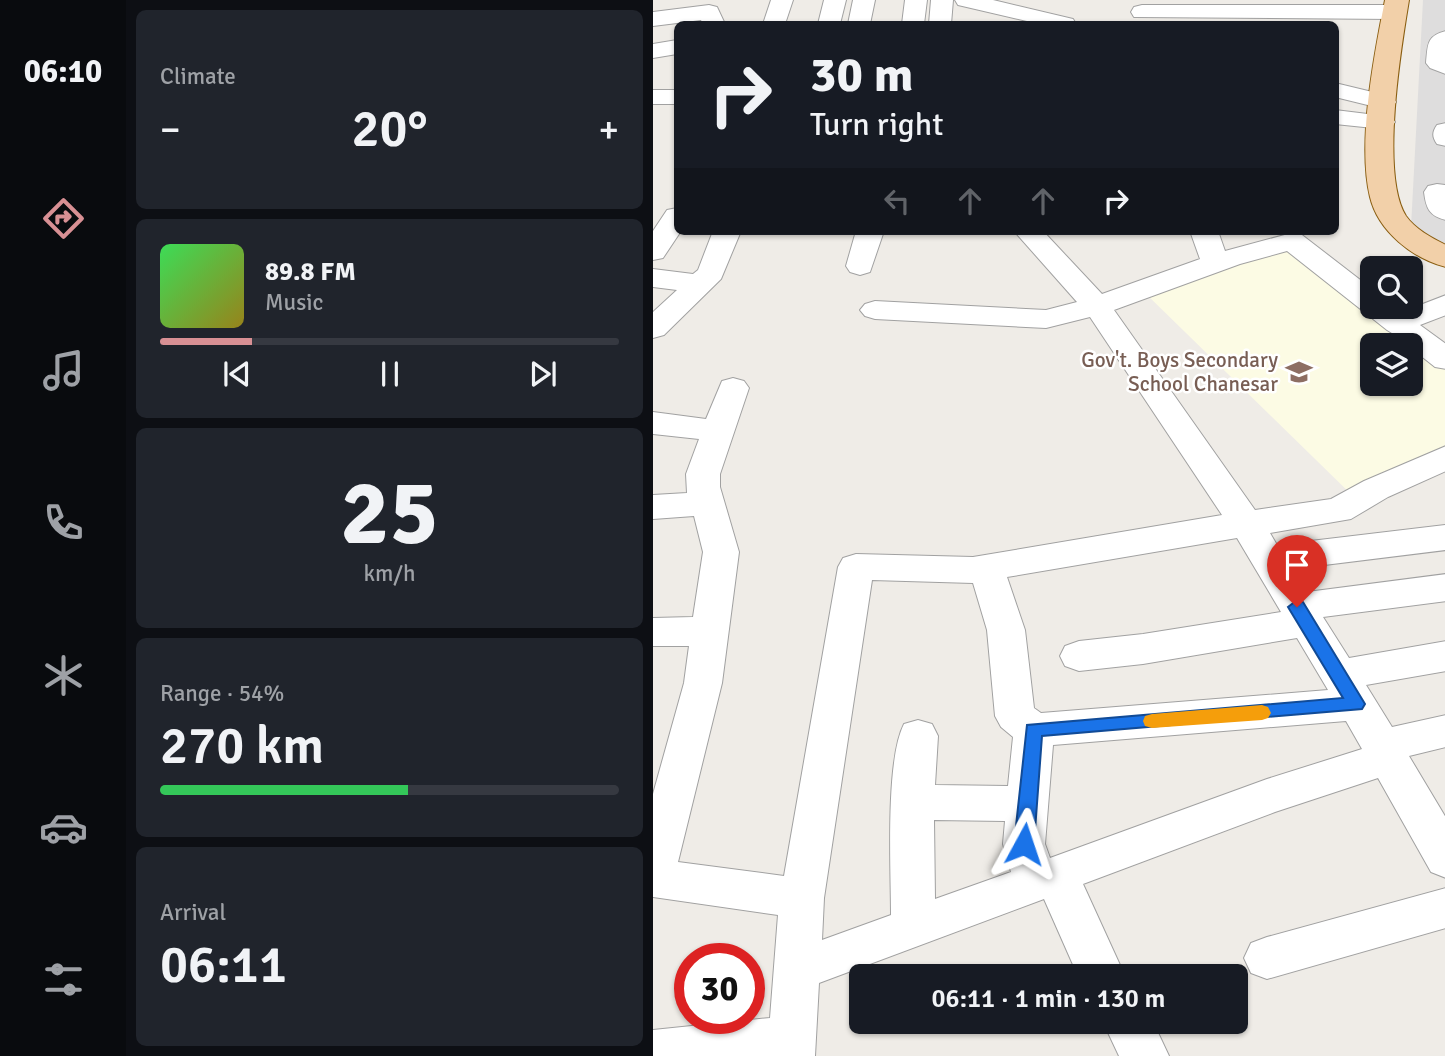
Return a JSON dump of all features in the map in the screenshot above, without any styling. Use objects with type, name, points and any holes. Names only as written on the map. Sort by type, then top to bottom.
[{"type":"main road","points":[[1396,6],[1383,112],[1382,187],[1389,213],[1405,234],[1445,258]]},
{"type":"street","points":[[775,21],[783,0]]},
{"type":"street","points":[[830,21],[835,0]]},
{"type":"street","points":[[860,21],[864,0]]},
{"type":"street","points":[[913,21],[916,0]]},
{"type":"street","points":[[940,21],[942,0]]},
{"type":"street","points":[[966,0],[1052,21]]},
{"type":"street","points":[[1143,12],[1396,6]]},
{"type":"street","points":[[653,19],[709,12],[719,19]]},
{"type":"street","points":[[1445,38],[1440,40],[1438,63],[1445,67]]},
{"type":"street","points":[[653,51],[674,48]]},
{"type":"street","points":[[1339,92],[1383,112]]},
{"type":"street","points":[[653,97],[674,97]]},
{"type":"street","points":[[1339,117],[1383,112]]},
{"type":"street","points":[[1445,130],[1445,139]]},
{"type":"street","points":[[1445,193],[1437,192],[1439,208],[1445,212]]},
{"type":"street","points":[[653,252],[674,220]]},
{"type":"street","points":[[653,328],[711,273],[725,235]]},
{"type":"street","points":[[860,266],[869,235]]},
{"type":"street","points":[[1032,235],[1097,306],[1247,525],[1347,689],[1445,859]]},
{"type":"street","points":[[1206,235],[1216,263]]},
{"type":"street","points":[[875,310],[1046,319],[1097,306],[1216,263],[1292,241],[1360,294]]},
{"type":"street","points":[[653,278],[700,284]]},
{"type":"street","points":[[1423,306],[1445,304]]},
{"type":"street","points":[[1392,319],[1445,360]]},
{"type":"street","points":[[653,873],[703,682],[721,552],[703,474],[733,388]]},
{"type":"street","points":[[653,424],[718,431]]},
{"type":"street","points":[[653,1054],[791,1048],[802,898],[856,567],[973,570],[1145,539],[1339,510],[1376,489],[1445,457]]},
{"type":"street","points":[[653,507],[708,503]]},
{"type":"street","points":[[1268,559],[1445,537]]},
{"type":"street","points":[[986,568],[1006,630],[1015,716],[1034,730],[1347,689],[1445,656]]},
{"type":"street","points":[[1079,656],[1143,649],[1301,614],[1445,587]]},
{"type":"street","points":[[653,632],[710,631]]},
{"type":"street","points":[[1034,730],[1024,844],[1096,964]]},
{"type":"street","points":[[798,970],[1445,731]]},
{"type":"street","points":[[913,928],[913,802],[918,736]]},
{"type":"street","points":[[913,802],[1028,804]]},
{"type":"street","points":[[653,878],[802,898]]},
{"type":"street","points":[[1267,958],[1445,908]]},
{"type":"street","points":[[1133,1034],[1145,1056]]},
{"type":"shaded area","points":[[1423,0],[1445,0],[1445,248],[1411,227]]},
{"type":"shaded area","name":"Gov't. Boys Secondary School Chanesar","points":[[1292,241],[1360,294],[1360,319],[1390,319],[1408,333],[1360,333],[1360,396],[1423,396],[1423,344],[1445,360],[1445,457],[1357,500],[1142,290]]},
{"type":"slow traffic","points":[[1152,721],[1262,713]]},
{"type":"place","name":"Gov't. Boys Secondary School Chanesar","points":[[1299,372]]},
{"type":"route","points":[[1024,844],[1034,730],[1356,704],[1297,607]]}]
